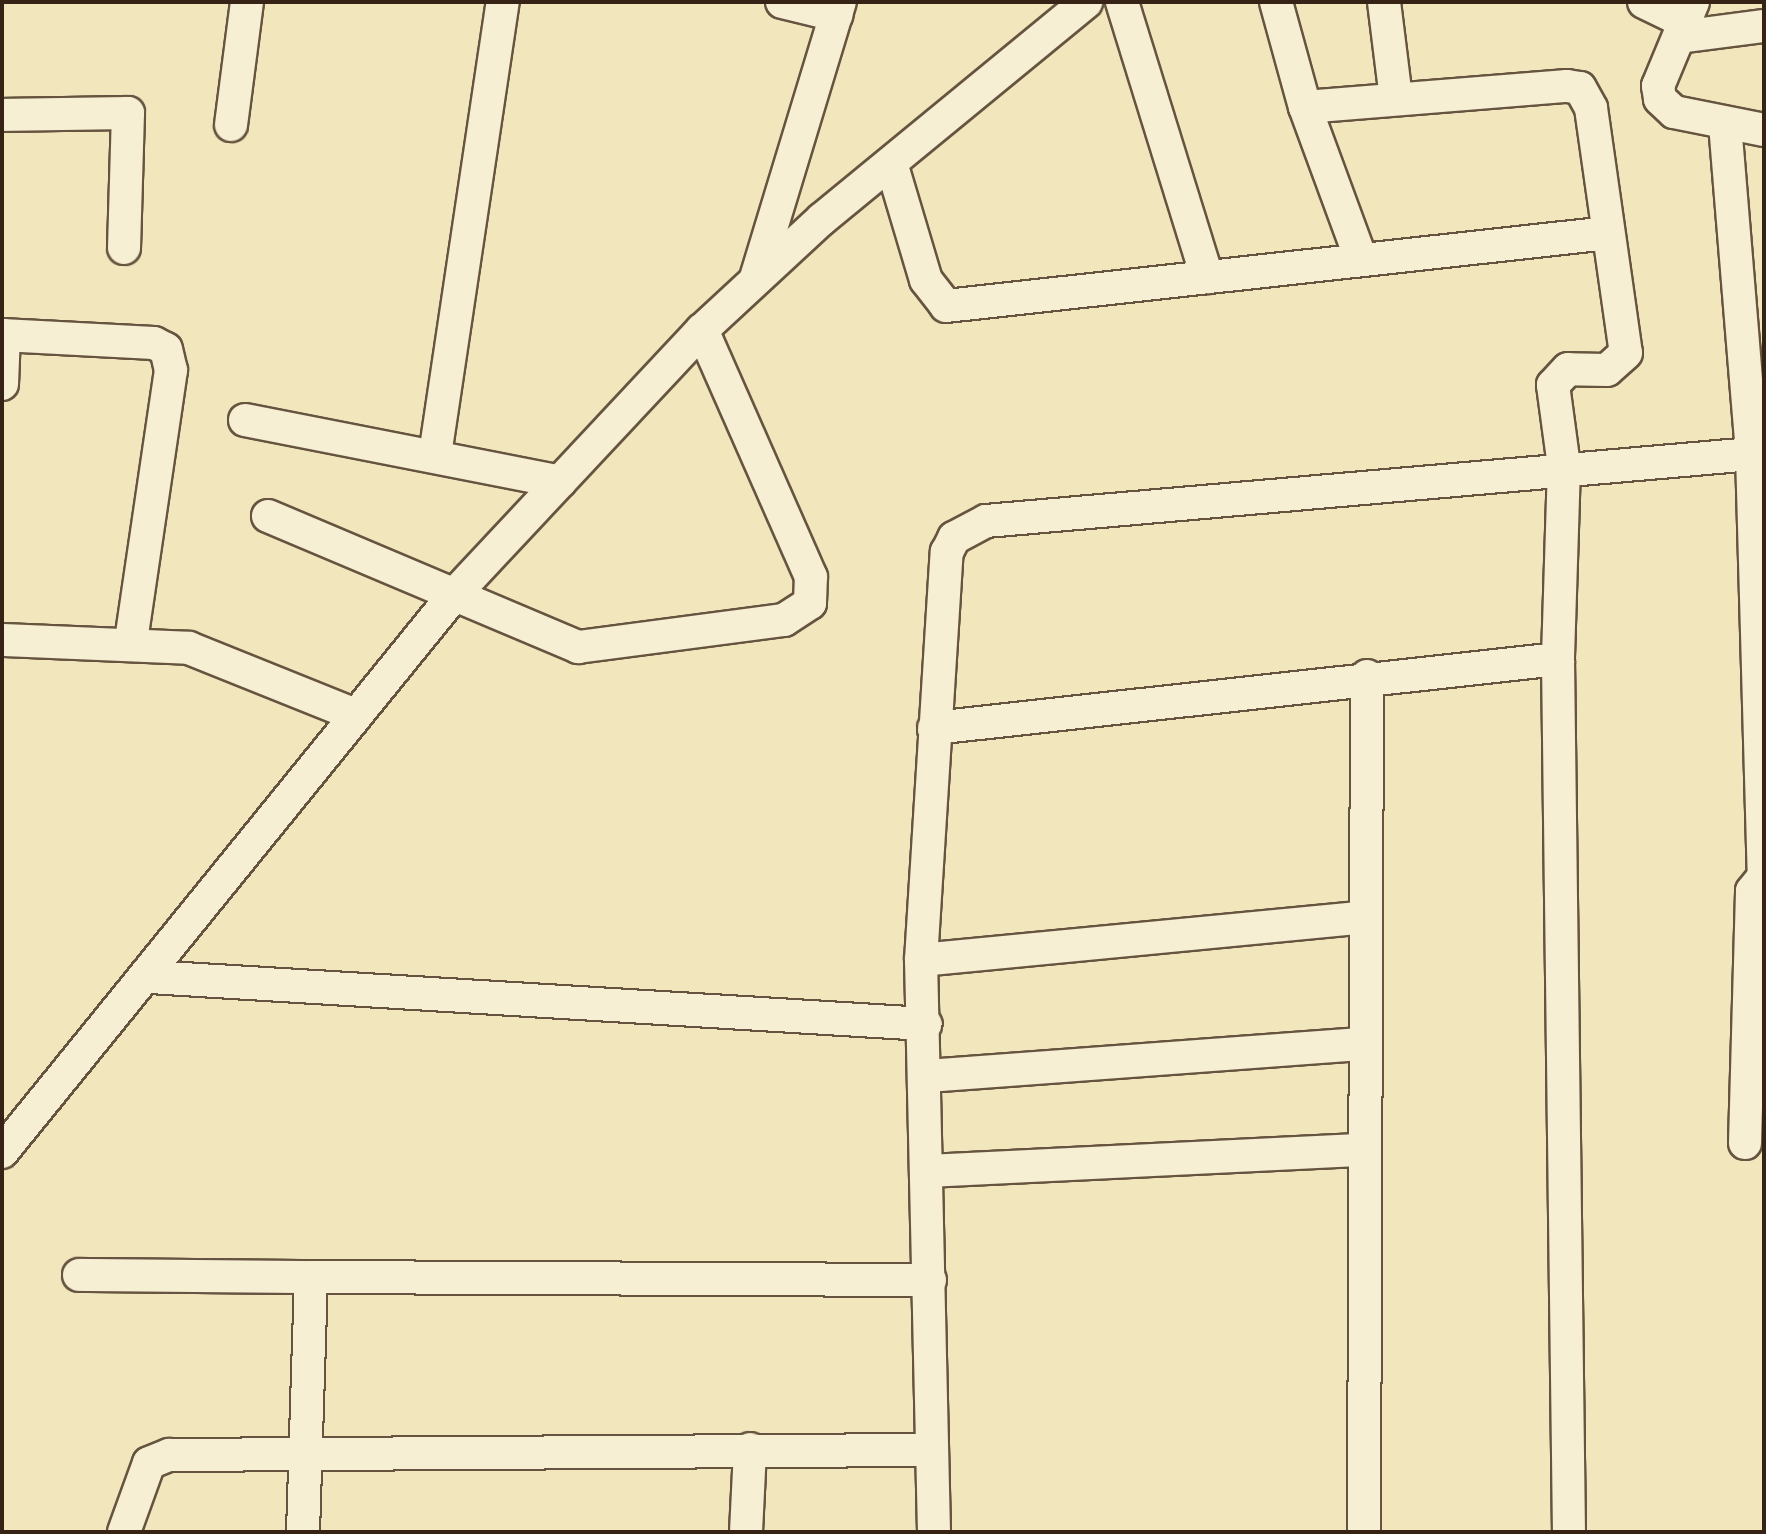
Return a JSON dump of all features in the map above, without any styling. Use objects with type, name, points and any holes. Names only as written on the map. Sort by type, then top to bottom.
[{"type":"street","points":[[231,125],[247,2]]},
{"type":"street","points":[[435,455],[503,2]]},
{"type":"street","points":[[756,278],[838,9],[782,2]]},
{"type":"street","points":[[2,1152],[150,977],[353,714],[453,596],[702,330],[756,278],[1086,2]]},
{"type":"street","points":[[1122,2],[1207,277]]},
{"type":"street","points":[[1276,2],[1305,107],[1361,259]]},
{"type":"street","points":[[1384,2],[1396,98]]},
{"type":"street","points":[[1644,2],[1685,20],[1764,26]]},
{"type":"street","points":[[1685,20],[1660,99],[1674,112],[1764,130]]},
{"type":"street","points":[[1305,107],[1396,98],[1580,88],[1591,108],[1626,353],[1607,370],[1568,369],[1555,378],[1564,466],[1558,659],[1569,1532]]},
{"type":"street","points":[[2,115],[128,113],[124,248]]},
{"type":"street","points":[[1725,124],[1758,453],[1764,876],[1752,891],[1745,1143]]},
{"type":"street","points":[[892,166],[926,280],[946,306],[1608,233]]},
{"type":"street","points":[[268,516],[578,647],[802,611],[811,577],[702,330]]},
{"type":"street","points":[[2,384],[3,335],[154,343],[166,349],[171,370],[131,641]]},
{"type":"street","points":[[245,420],[560,482]]},
{"type":"street","points":[[934,1532],[926,1024],[921,960],[947,552],[967,527],[1564,466],[1758,453]]},
{"type":"street","points":[[2,640],[131,641],[189,648],[353,714]]},
{"type":"street","points":[[934,728],[1367,676],[1558,659]]},
{"type":"street","points":[[1364,1532],[1361,918],[1367,676]]},
{"type":"street","points":[[921,960],[1361,918]]},
{"type":"street","points":[[150,977],[926,1024]]},
{"type":"street","points":[[926,1076],[1362,1044]]},
{"type":"street","points":[[928,1171],[1362,1150]]},
{"type":"street","points":[[79,1275],[930,1280]]},
{"type":"street","points":[[303,1532],[311,1277]]},
{"type":"street","points":[[746,1532],[750,1449]]},
{"type":"street","points":[[124,1532],[149,1463],[186,1453],[932,1450]]}]
